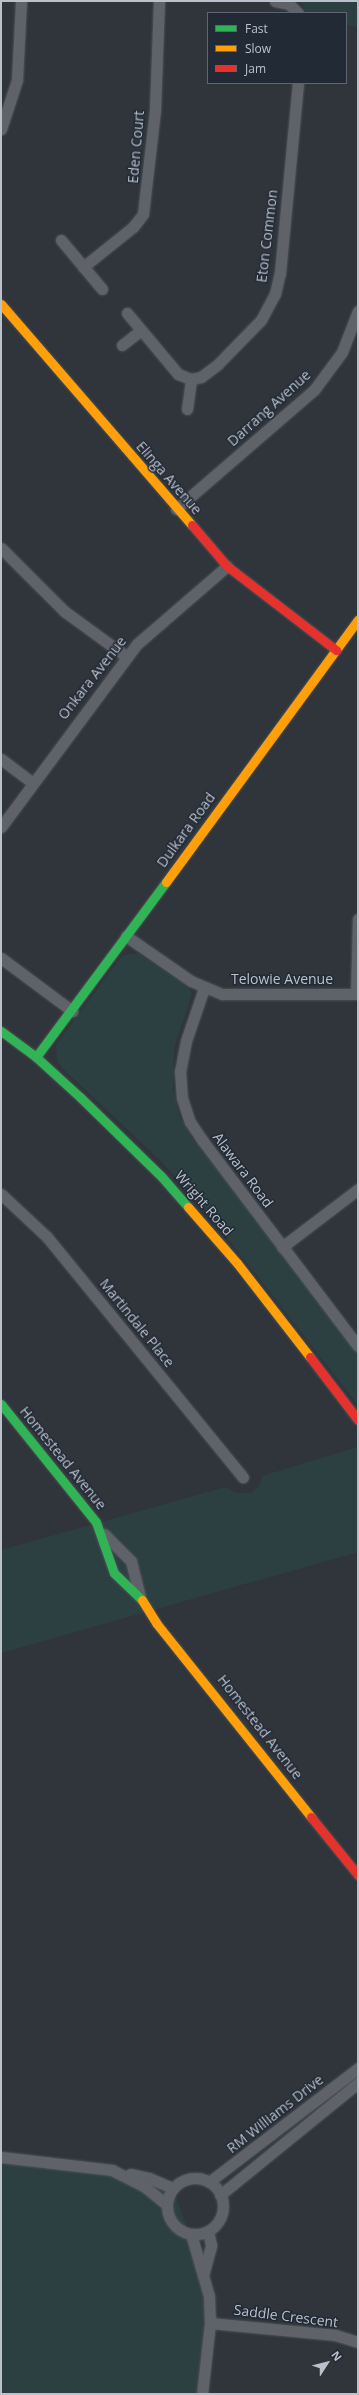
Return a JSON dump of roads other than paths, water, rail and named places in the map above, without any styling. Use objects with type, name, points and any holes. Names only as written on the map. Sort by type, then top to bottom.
[{"type":"street","points":[[1,129],[10,106],[19,70],[21,1]]},
{"type":"street","name":"Eden Court","points":[[83,267],[133,227],[144,214],[155,110],[159,1]]},
{"type":"street","points":[[275,1],[289,4],[297,12]]},
{"type":"street","name":"Eton Common","points":[[191,379],[208,372],[250,334],[261,320],[275,294],[280,273],[298,84]]},
{"type":"street","points":[[61,240],[102,289]]},
{"type":"street","name":"Elinga Avenue","points":[[1,304],[176,509],[227,566],[336,650]]},
{"type":"street","name":"Darrang Avenue","points":[[176,509],[314,390],[339,357],[358,311]]},
{"type":"street","points":[[127,313],[178,374],[191,379],[187,409]]},
{"type":"street","points":[[122,345],[141,330]]},
{"type":"street","points":[[1,548],[59,607],[127,656]]},
{"type":"street","name":"Onkara Avenue","points":[[1,827],[127,656],[158,624],[227,566]]},
{"type":"street","name":"Dulkara Road","points":[[36,1057],[72,1011],[358,620]]},
{"type":"street","points":[[1,759],[33,783]]},
{"type":"street","points":[[357,994],[358,919]]},
{"type":"street","name":"Telowie Avenue","points":[[126,936],[204,988],[233,995],[357,994]]},
{"type":"street","points":[[1,958],[72,1011]]},
{"type":"street","name":"Alawara Road","points":[[204,988],[181,1060],[182,1098],[194,1130],[358,1346]]},
{"type":"street","name":"Wright Road","points":[[1,1031],[36,1057],[126,1139],[189,1207],[237,1264],[358,1420]]},
{"type":"street","points":[[282,1247],[358,1189]]},
{"type":"street","name":"Martindale Place","points":[[1,1194],[47,1237],[244,1476]]},
{"type":"street","name":"Homestead Avenue","points":[[1,1404],[117,1551],[131,1561],[140,1597]]},
{"type":"street","name":"Homestead Avenue","points":[[101,1531],[112,1570],[140,1597],[157,1624],[358,1875]]},
{"type":"street","name":"RM Williams Drive","points":[[209,2182],[358,2068]]},
{"type":"street","name":"RM Williams Drive","points":[[220,2195],[358,2083]]},
{"type":"street","points":[[1,2157],[149,2178],[173,2188]]},
{"type":"street","points":[[121,2173],[145,2187],[167,2205]]},
{"type":"street","points":[[193,2178],[209,2182],[220,2195],[223,2205],[220,2218],[208,2231],[191,2234],[172,2223],[167,2205],[173,2188],[178,2183],[193,2178]]},
{"type":"street","points":[[204,2272],[210,2245],[208,2231]]},
{"type":"street","points":[[191,2234],[204,2272],[209,2296],[210,2323],[202,2394]]},
{"type":"street","name":"Saddle Crescent","points":[[210,2323],[335,2335],[358,2342]]}]
